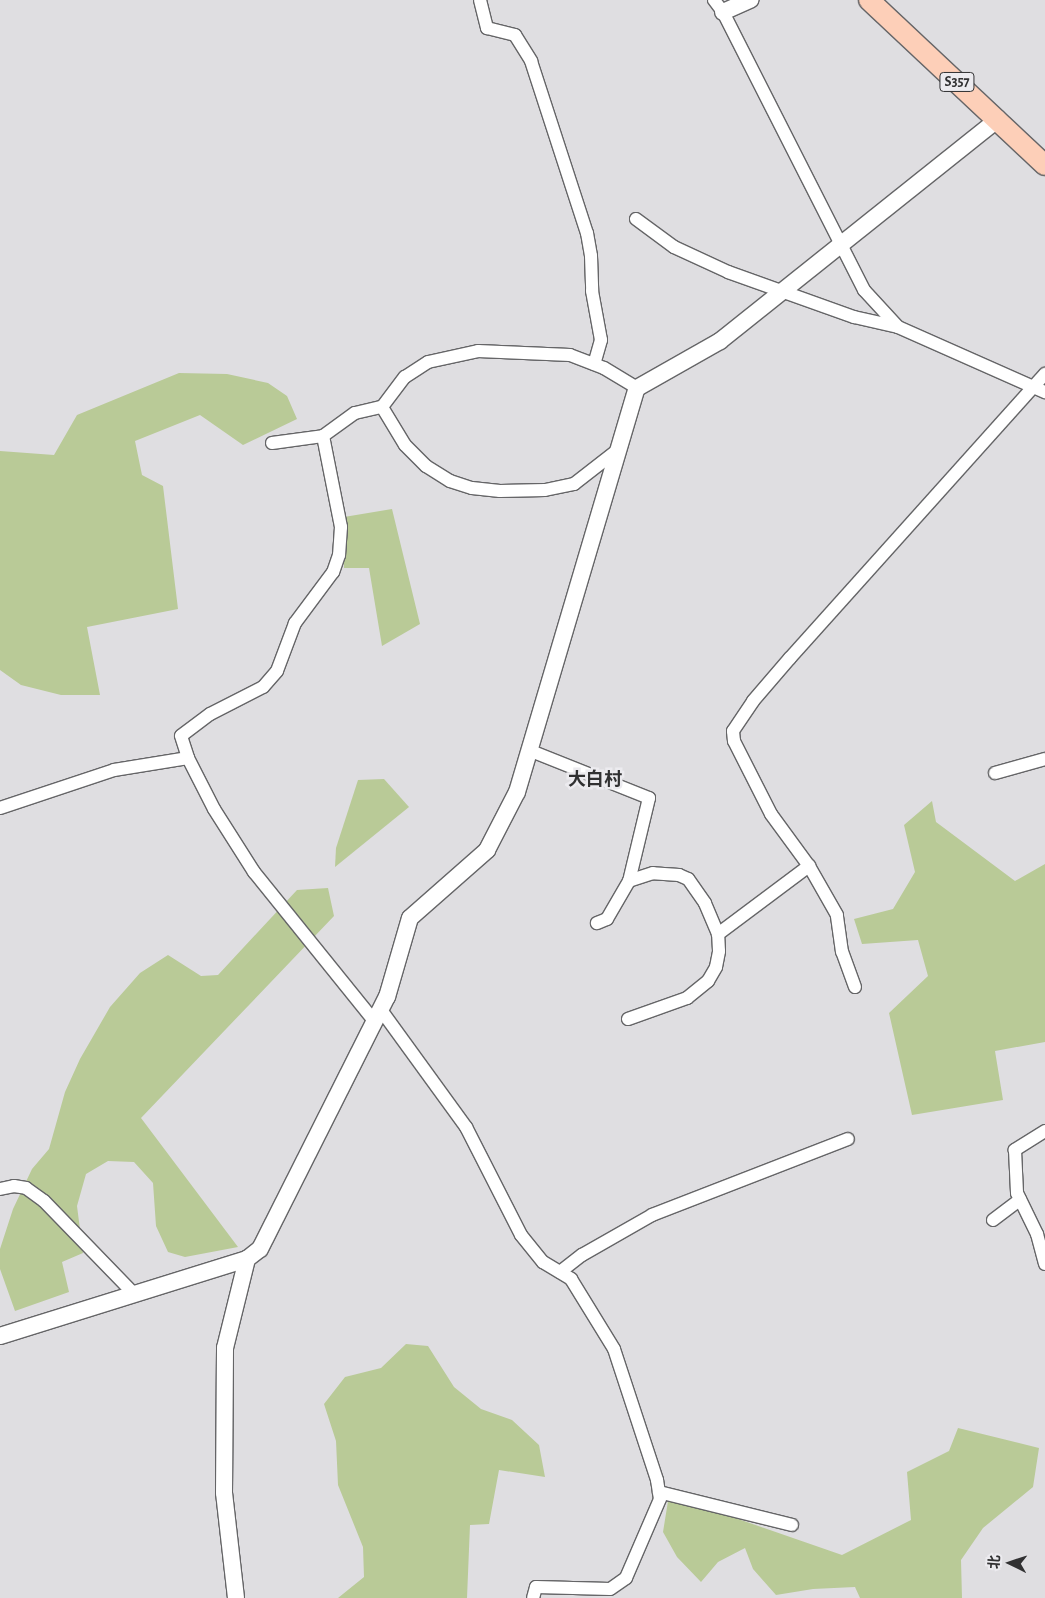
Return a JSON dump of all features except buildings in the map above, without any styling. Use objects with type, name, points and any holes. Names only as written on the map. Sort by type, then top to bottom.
[{"type":"main road","name":"S357","points":[[869,0],[1045,165]]},
{"type":"street","points":[[480,0],[487,28],[515,35],[531,61],[587,234],[591,256],[592,291],[601,340],[594,364]]},
{"type":"street","points":[[750,0],[719,6],[864,290],[898,327]]},
{"type":"street","points":[[0,1336],[246,1259],[260,1249],[378,1016],[410,918],[487,850],[517,792],[531,751],[621,448],[637,388],[720,341],[998,119]]},
{"type":"street","points":[[636,219],[674,247],[728,272],[784,290],[854,317],[898,327],[1045,392]]},
{"type":"street","points":[[272,443],[323,436],[355,413],[382,407],[405,377],[428,362],[449,355],[478,351],[521,351],[570,355],[594,364],[637,388]]},
{"type":"street","points":[[855,987],[842,952],[838,915],[809,866],[771,814],[734,741],[733,731],[753,701],[790,658],[1045,374]]},
{"type":"street","points":[[382,407],[405,445],[426,466],[450,481],[472,488],[545,490],[574,484],[621,448]]},
{"type":"street","points":[[323,436],[341,527],[339,555],[334,572],[296,623],[277,671],[263,688],[210,714],[181,736],[188,758],[214,809],[254,872],[378,1016],[466,1127],[520,1234],[543,1262],[571,1279],[614,1349],[660,1499],[626,1578],[610,1589],[536,1587],[533,1598]]},
{"type":"street","points":[[531,751],[649,798],[629,880],[607,919],[597,924]]},
{"type":"street","points":[[0,808],[114,770],[188,758]]},
{"type":"street","points":[[996,773],[1045,759]]},
{"type":"street","points":[[718,934],[809,866]]},
{"type":"street","points":[[628,1019],[687,998],[708,981],[716,967],[718,934],[705,904],[688,879],[679,875],[653,873],[629,880]]},
{"type":"street","points":[[1045,1131],[1015,1150],[1017,1194],[1037,1234],[1045,1264]]},
{"type":"street","points":[[560,1272],[582,1255],[652,1215],[848,1139]]},
{"type":"street","points":[[0,1190],[14,1186],[26,1188],[44,1201],[134,1294]]},
{"type":"street","points":[[993,1220],[1020,1200]]},
{"type":"street","points":[[236,1598],[224,1493],[225,1348],[246,1259]]},
{"type":"street","points":[[659,1492],[792,1525]]},
{"type":"green space","points":[[179,373],[227,374],[268,383],[287,396],[297,419],[243,445],[200,415],[135,441],[142,475],[163,486],[178,609],[87,627],[100,695],[61,695],[21,685],[0,670],[0,451],[54,455],[77,415]]},
{"type":"green space","points":[[392,509],[420,624],[382,646],[369,568],[344,568],[344,517]]},
{"type":"green space","points":[[384,779],[409,807],[335,867],[336,848],[358,780]]},
{"type":"green space","points":[[932,801],[936,822],[1015,881],[1045,864],[1045,1042],[995,1051],[1003,1100],[912,1115],[889,1013],[928,976],[918,940],[862,944],[854,919],[893,909],[915,872],[904,825]]},
{"type":"green space","points":[[328,888],[334,916],[141,1118],[238,1247],[185,1257],[168,1252],[156,1226],[153,1183],[134,1162],[108,1161],[86,1174],[77,1206],[83,1253],[62,1262],[69,1292],[15,1311],[0,1269],[0,1249],[13,1209],[32,1169],[49,1149],[65,1092],[80,1059],[110,1007],[140,973],[168,955],[201,976],[218,975],[297,890]]},
{"type":"green space","points":[[406,1344],[428,1346],[454,1387],[481,1409],[512,1420],[539,1445],[545,1477],[499,1470],[489,1524],[470,1525],[467,1598],[338,1598],[364,1577],[363,1547],[338,1485],[336,1441],[324,1404],[345,1377],[381,1368]]},
{"type":"green space","points":[[958,1428],[1039,1448],[1033,1487],[983,1528],[961,1560],[962,1598],[860,1598],[855,1587],[813,1589],[776,1595],[753,1569],[745,1548],[718,1562],[701,1582],[677,1557],[663,1532],[669,1495],[842,1555],[911,1520],[907,1472],[949,1451]]},
{"type":"district","name":"大白村","points":[[595,780]]}]
